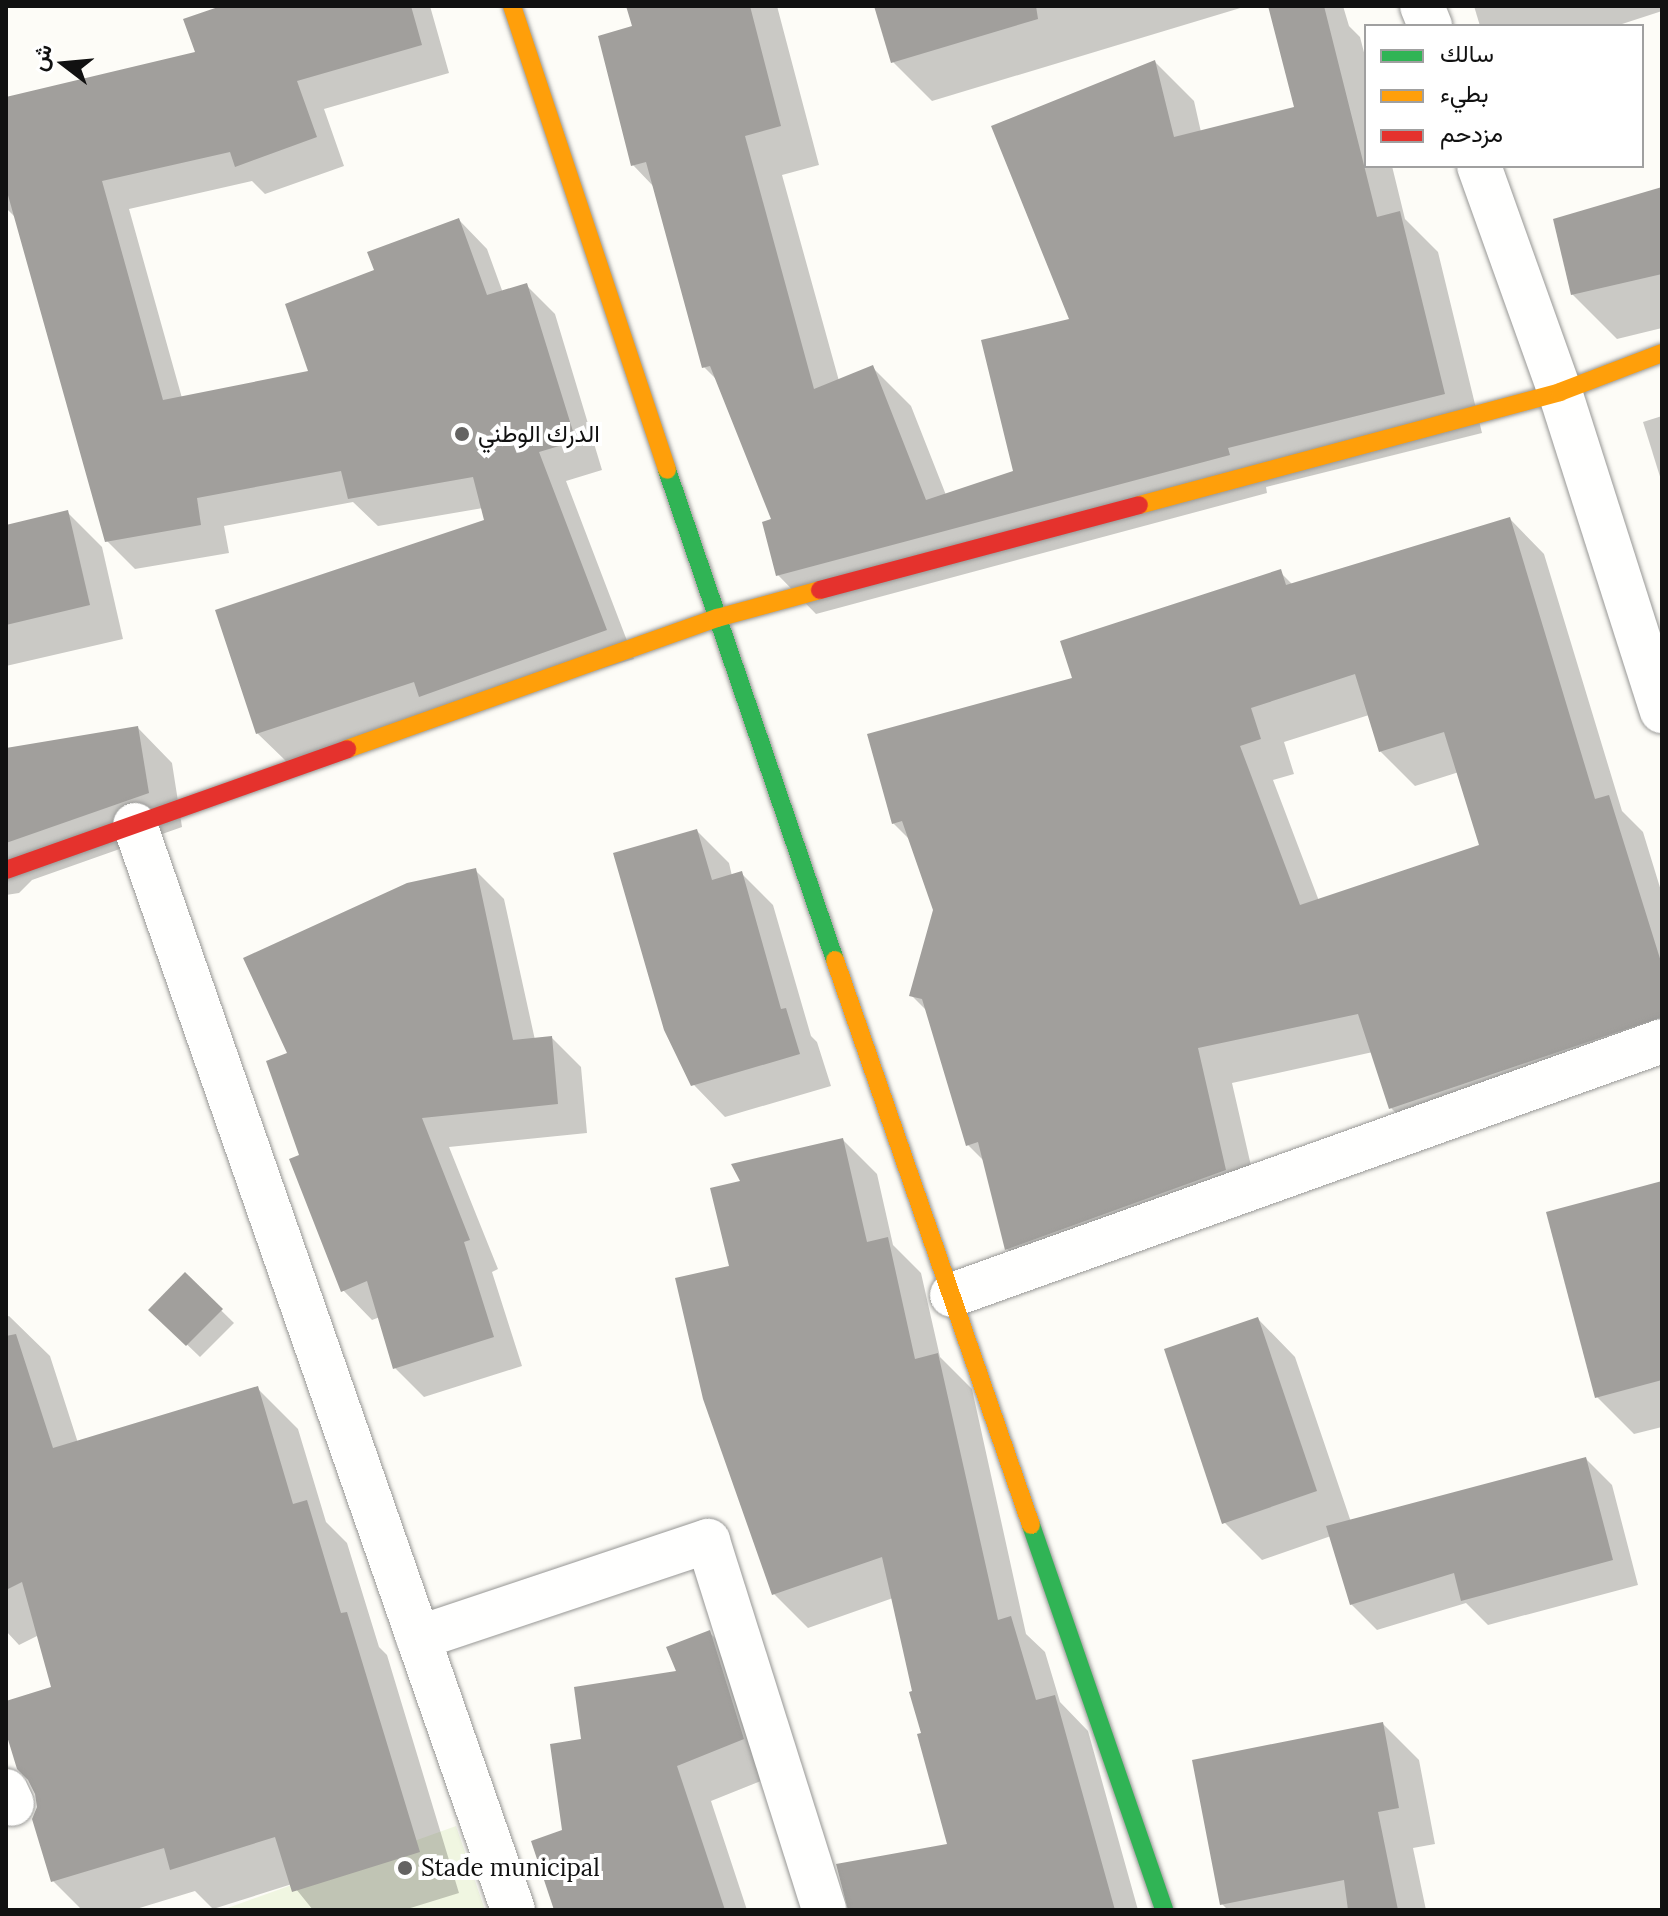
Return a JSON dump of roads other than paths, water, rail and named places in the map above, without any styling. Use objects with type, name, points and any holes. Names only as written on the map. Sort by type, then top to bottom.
[{"type":"main road","points":[[512,6],[717,618],[1164,1910]]},
{"type":"main road","points":[[6,870],[717,618],[1560,392],[1662,353]]},
{"type":"street","points":[[1480,168],[1560,392],[1662,711]]},
{"type":"street","points":[[135,825],[513,1910]]},
{"type":"street","points":[[952,1295],[1662,1041]]},
{"type":"street","points":[[418,1638],[708,1541],[824,1910]]},
{"type":"place","name":"الدرك الوطني","points":[[462,434]]},
{"type":"place","name":"Stade municipal","points":[[405,1868]]}]
